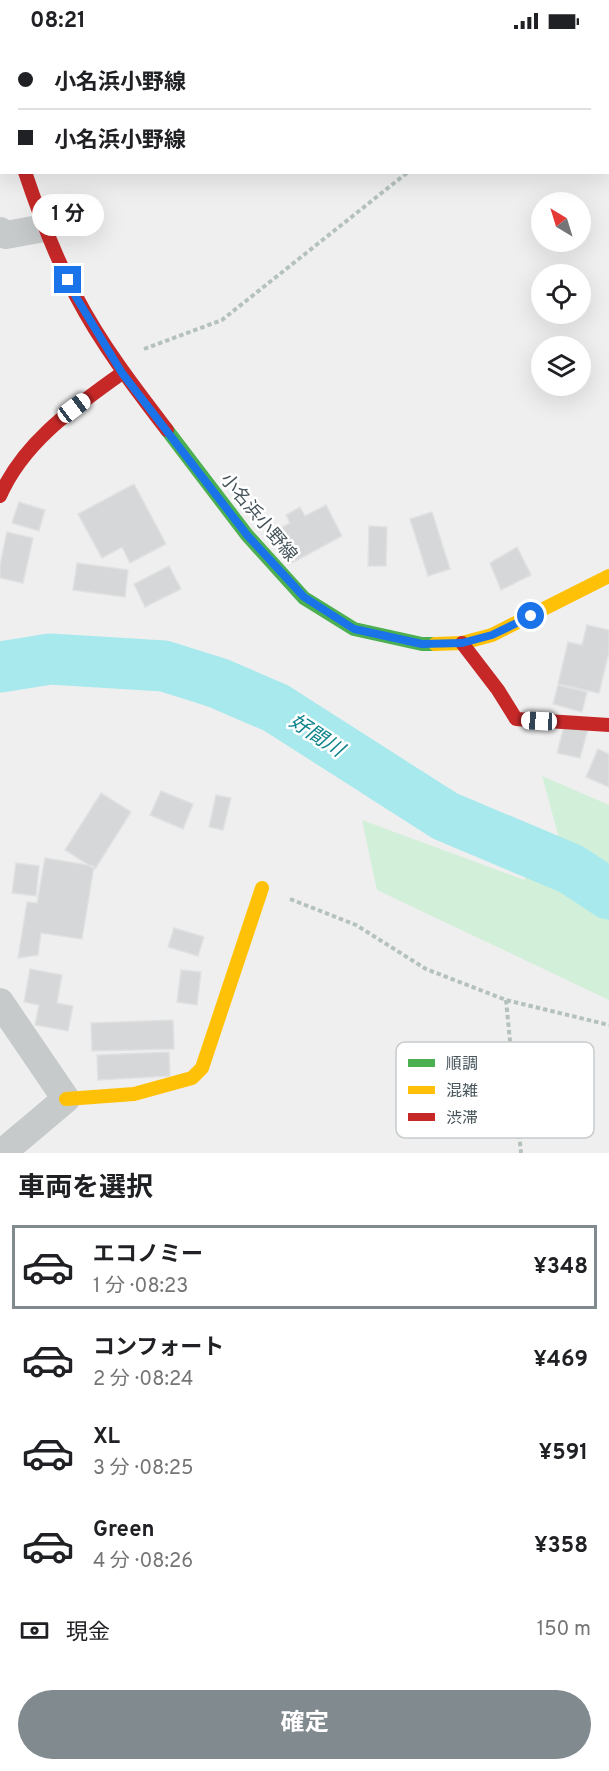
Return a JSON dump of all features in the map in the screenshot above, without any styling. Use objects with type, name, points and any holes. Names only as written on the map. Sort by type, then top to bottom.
[{"type":"main road","name":"小名浜小野線","points":[[26,174],[44,228],[76,297],[120,368],[247,535],[304,597],[354,629],[422,644],[462,643],[492,635],[609,576]]},
{"type":"main road","points":[[0,496],[4,486],[27,452],[57,420],[120,368]]},
{"type":"main road","points":[[462,643],[498,690],[516,719],[609,725]]},
{"type":"main road","points":[[66,1099],[134,1094],[192,1078],[202,1068],[262,888]]},
{"type":"street","points":[[0,231],[6,235],[44,228]]},
{"type":"street","points":[[0,1002],[66,1099],[2,1153]]},
{"type":"path","points":[[120,368],[145,349],[222,320],[405,174]]},
{"type":"path","points":[[262,888],[356,925],[426,969],[506,1000],[609,1025]]},
{"type":"path","points":[[506,1000],[510,1042]]},
{"type":"path","points":[[520,1138],[521,1153]]},
{"type":"green space","points":[[542,776],[609,805],[609,1000],[377,890],[362,820],[524,880],[559,838]]},
{"type":"building","points":[[134,484],[166,544],[130,563],[122,547],[102,558],[78,514]]},
{"type":"building","points":[[19,502],[45,510],[39,531],[12,523]]},
{"type":"building","points":[[326,505],[342,536],[290,564],[273,532],[290,523],[286,515],[300,507],[305,516]]},
{"type":"building","points":[[432,512],[450,569],[428,576],[410,519]]},
{"type":"building","points":[[369,526],[387,527],[386,566],[368,566]]},
{"type":"building","points":[[7,532],[33,538],[23,583],[0,578],[0,565]]},
{"type":"building","points":[[517,547],[531,575],[501,590],[490,563]]},
{"type":"building","points":[[77,563],[128,570],[125,597],[73,590]]},
{"type":"building","points":[[169,566],[181,589],[145,607],[134,584]]},
{"type":"building","points":[[587,625],[609,630],[609,652],[599,693],[558,684],[568,642],[582,645]]},
{"type":"building","points":[[558,685],[587,692],[582,712],[553,704]]},
{"type":"building","points":[[566,719],[589,725],[580,758],[557,753]]},
{"type":"building","points":[[598,749],[609,754],[609,787],[586,777]]},
{"type":"building","points":[[161,791],[193,804],[183,829],[150,815]]},
{"type":"building","points":[[101,793],[131,812],[95,869],[65,850]]},
{"type":"building","points":[[216,795],[231,798],[223,830],[209,827]]},
{"type":"building","points":[[45,858],[94,866],[82,939],[41,933],[38,955],[18,958],[27,902],[37,903]]},
{"type":"building","points":[[16,863],[39,866],[36,896],[12,893]]},
{"type":"building","points":[[174,928],[204,937],[198,956],[168,947]]},
{"type":"building","points":[[30,969],[62,975],[57,1003],[73,1006],[68,1031],[35,1025],[39,1005],[24,1002]]},
{"type":"building","points":[[181,970],[201,972],[197,1005],[177,1002]]},
{"type":"building","points":[[173,1020],[174,1049],[92,1051],[91,1023]]},
{"type":"building","points":[[169,1052],[170,1076],[98,1080],[97,1055]]},
{"type":"waterway","name":"好間川","points":[[0,667],[50,659],[164,666],[218,683],[276,708],[445,816],[571,869],[609,894]]},
{"type":"traffic: fast","points":[[167,430],[247,535],[304,598],[354,629],[422,644],[435,644]]},
{"type":"traffic: slow","points":[[435,644],[462,643],[492,635],[609,576]]},
{"type":"traffic: slow","points":[[66,1099],[134,1094],[192,1078],[202,1068],[262,888]]},
{"type":"traffic: jam","points":[[26,174],[54,250],[86,314],[118,365],[167,430]]},
{"type":"traffic: jam","points":[[0,496],[10,476],[37,442],[69,412],[122,373]]},
{"type":"traffic: jam","points":[[462,643],[498,690],[516,719],[609,725]]},
{"type":"route","points":[[68,280],[122,373],[247,535],[304,597],[354,629],[422,644],[462,643],[492,635],[531,616]]}]
